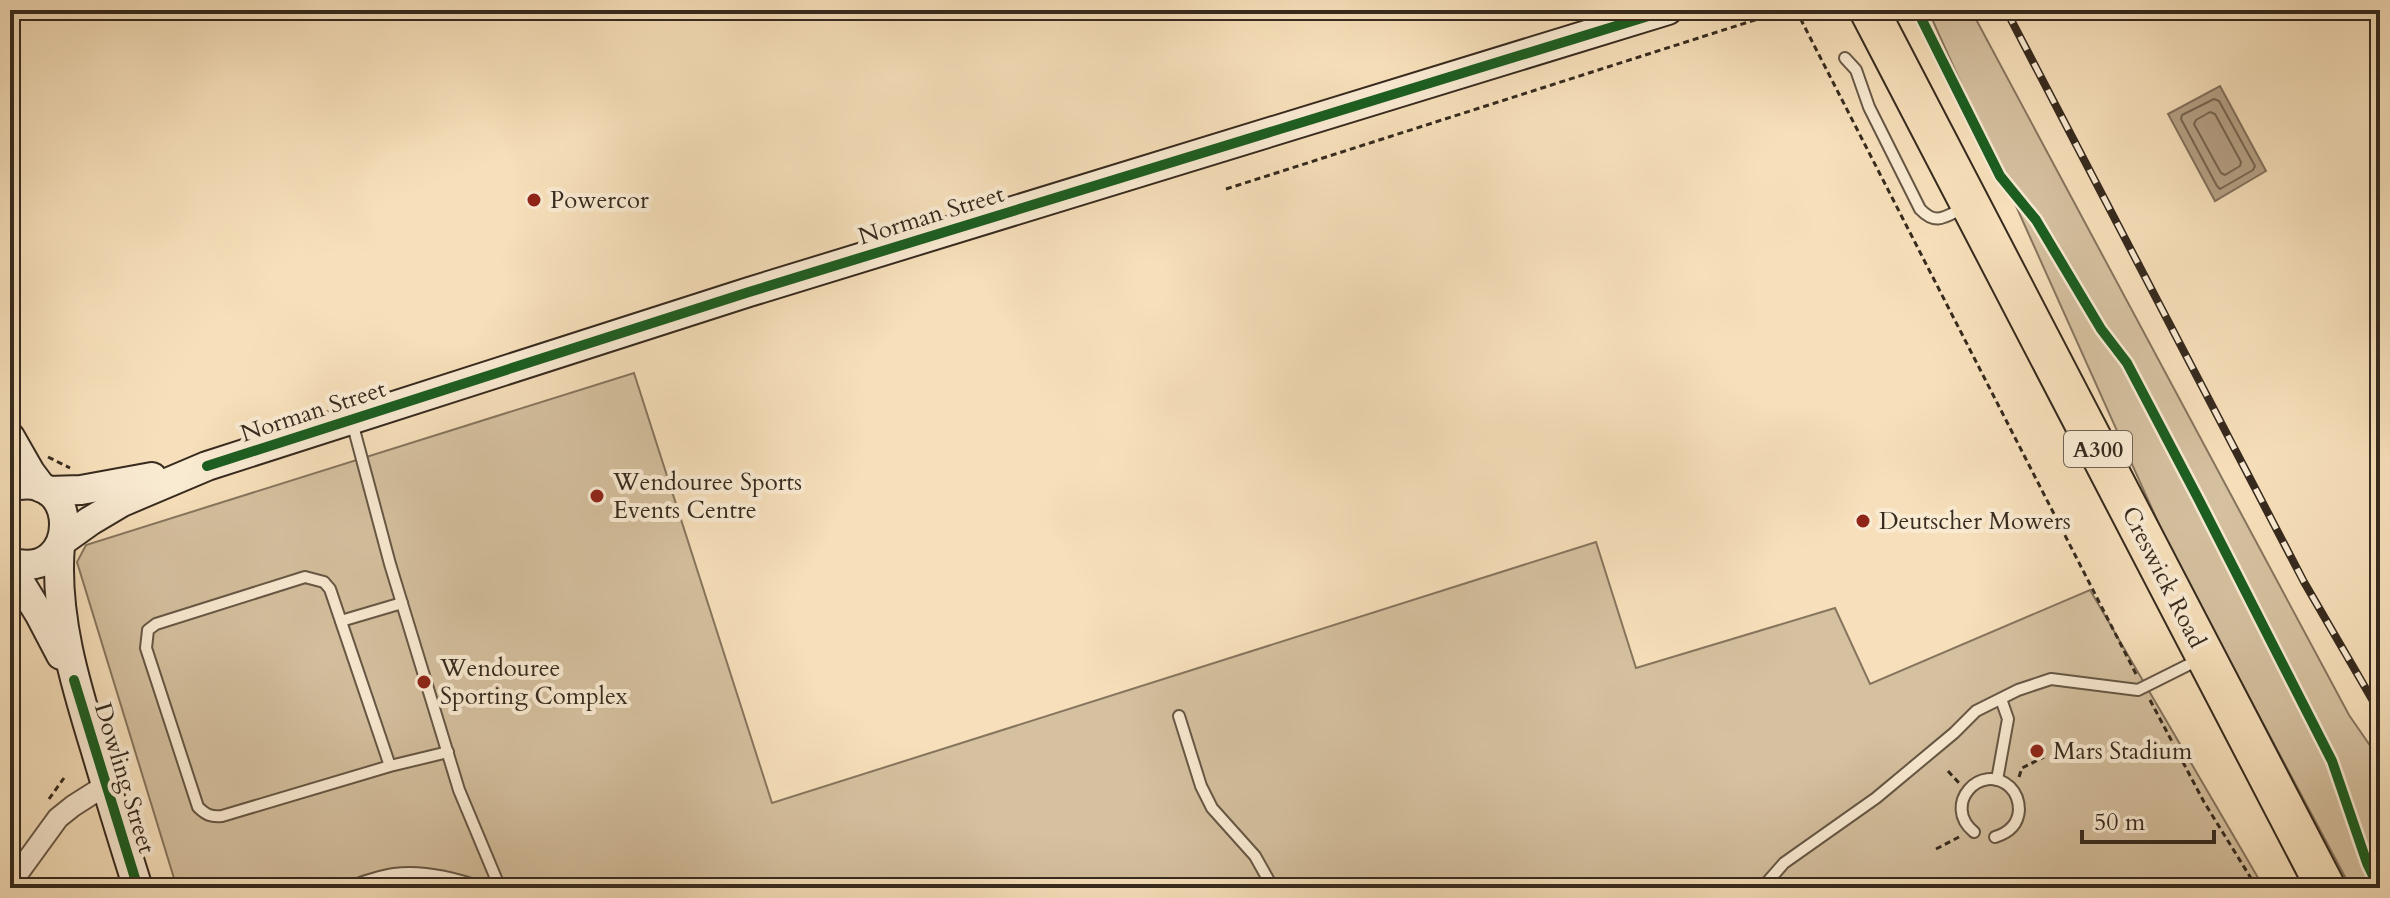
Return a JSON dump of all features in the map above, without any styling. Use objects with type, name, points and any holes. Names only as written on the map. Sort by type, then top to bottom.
[{"type":"highway","name":"Creswick Road","points":[[1869,10],[2326,888]]},
{"type":"main road","name":"Norman Street","points":[[10,564],[40,562],[61,543],[122,502],[207,466],[749,292],[1668,10]]},
{"type":"main road","points":[[10,437],[30,472],[55,497],[64,513],[65,532],[61,543]]},
{"type":"main road","name":"Norman Street","points":[[10,487],[26,484],[45,490],[81,490],[207,466]]},
{"type":"main road","name":"Dowling Street","points":[[61,543],[58,575],[60,602],[74,680],[138,888]]},
{"type":"main road","name":"Dowling Street","points":[[10,564],[74,680]]},
{"type":"street","points":[[10,884],[58,818],[106,785]]},
{"type":"lane","points":[[1845,58],[1856,70],[1869,107],[1923,212],[1932,219],[1938,219],[1972,204]]},
{"type":"lane","points":[[352,420],[402,603],[459,790],[500,888]]},
{"type":"lane","points":[[390,766],[330,589],[324,582],[305,577],[156,624],[148,630],[146,648],[198,807],[204,814],[222,816],[448,752]]},
{"type":"lane","points":[[341,621],[402,603]]},
{"type":"lane","points":[[1762,888],[1784,863],[1901,778],[1954,733],[1971,714],[2038,682],[2051,679],[2125,690],[2143,688],[2205,656]]},
{"type":"lane","points":[[1997,780],[2008,719],[2001,699]]},
{"type":"lane","points":[[1179,716],[1201,786],[1212,808],[1255,856],[1273,888]]},
{"type":"lane","points":[[1974,832],[1962,816],[1963,797],[1976,783],[1997,780],[2013,791],[2019,806],[2016,820],[2008,831],[1995,837]]},
{"type":"lane","points":[[345,888],[391,874],[414,872],[483,888]]},
{"type":"path","points":[[1226,189],[1786,10]]},
{"type":"path","points":[[1796,10],[2143,688],[2204,802],[2257,888]]},
{"type":"path","points":[[2013,791],[2022,768],[2044,757]]},
{"type":"path","points":[[1936,849],[1958,838]]},
{"type":"shaded area","points":[[1928,10],[1971,10],[2349,715],[2380,760],[2380,888],[2351,888],[2171,551]]},
{"type":"shaded area","points":[[634,373],[772,803],[1596,542],[1636,668],[1835,608],[1870,684],[2090,590],[2264,888],[177,888],[77,562],[86,545]]},
{"type":"water","points":[[2220,86],[2266,171],[2215,201],[2168,114]]},
{"type":"railway","points":[[2006,10],[2304,582],[2380,713]]},
{"type":"cycle path","points":[[207,466],[749,292],[1668,10]]},
{"type":"cycle path","points":[[1917,10],[2000,176],[2036,220],[2101,329],[2127,363],[2332,761],[2367,863],[2379,888]]},
{"type":"cycle path","points":[[74,680],[138,888]]},
{"type":"place","name":"Powercor","points":[[534,200]]},
{"type":"place","name":"Wendouree Sports Events Centre","points":[[597,496]]},
{"type":"place","name":"Deutscher Mowers","points":[[1863,521]]},
{"type":"place","name":"Wendouree Sporting Complex","points":[[424,682]]},
{"type":"place","name":"Mars Stadium","points":[[2037,751]]}]
